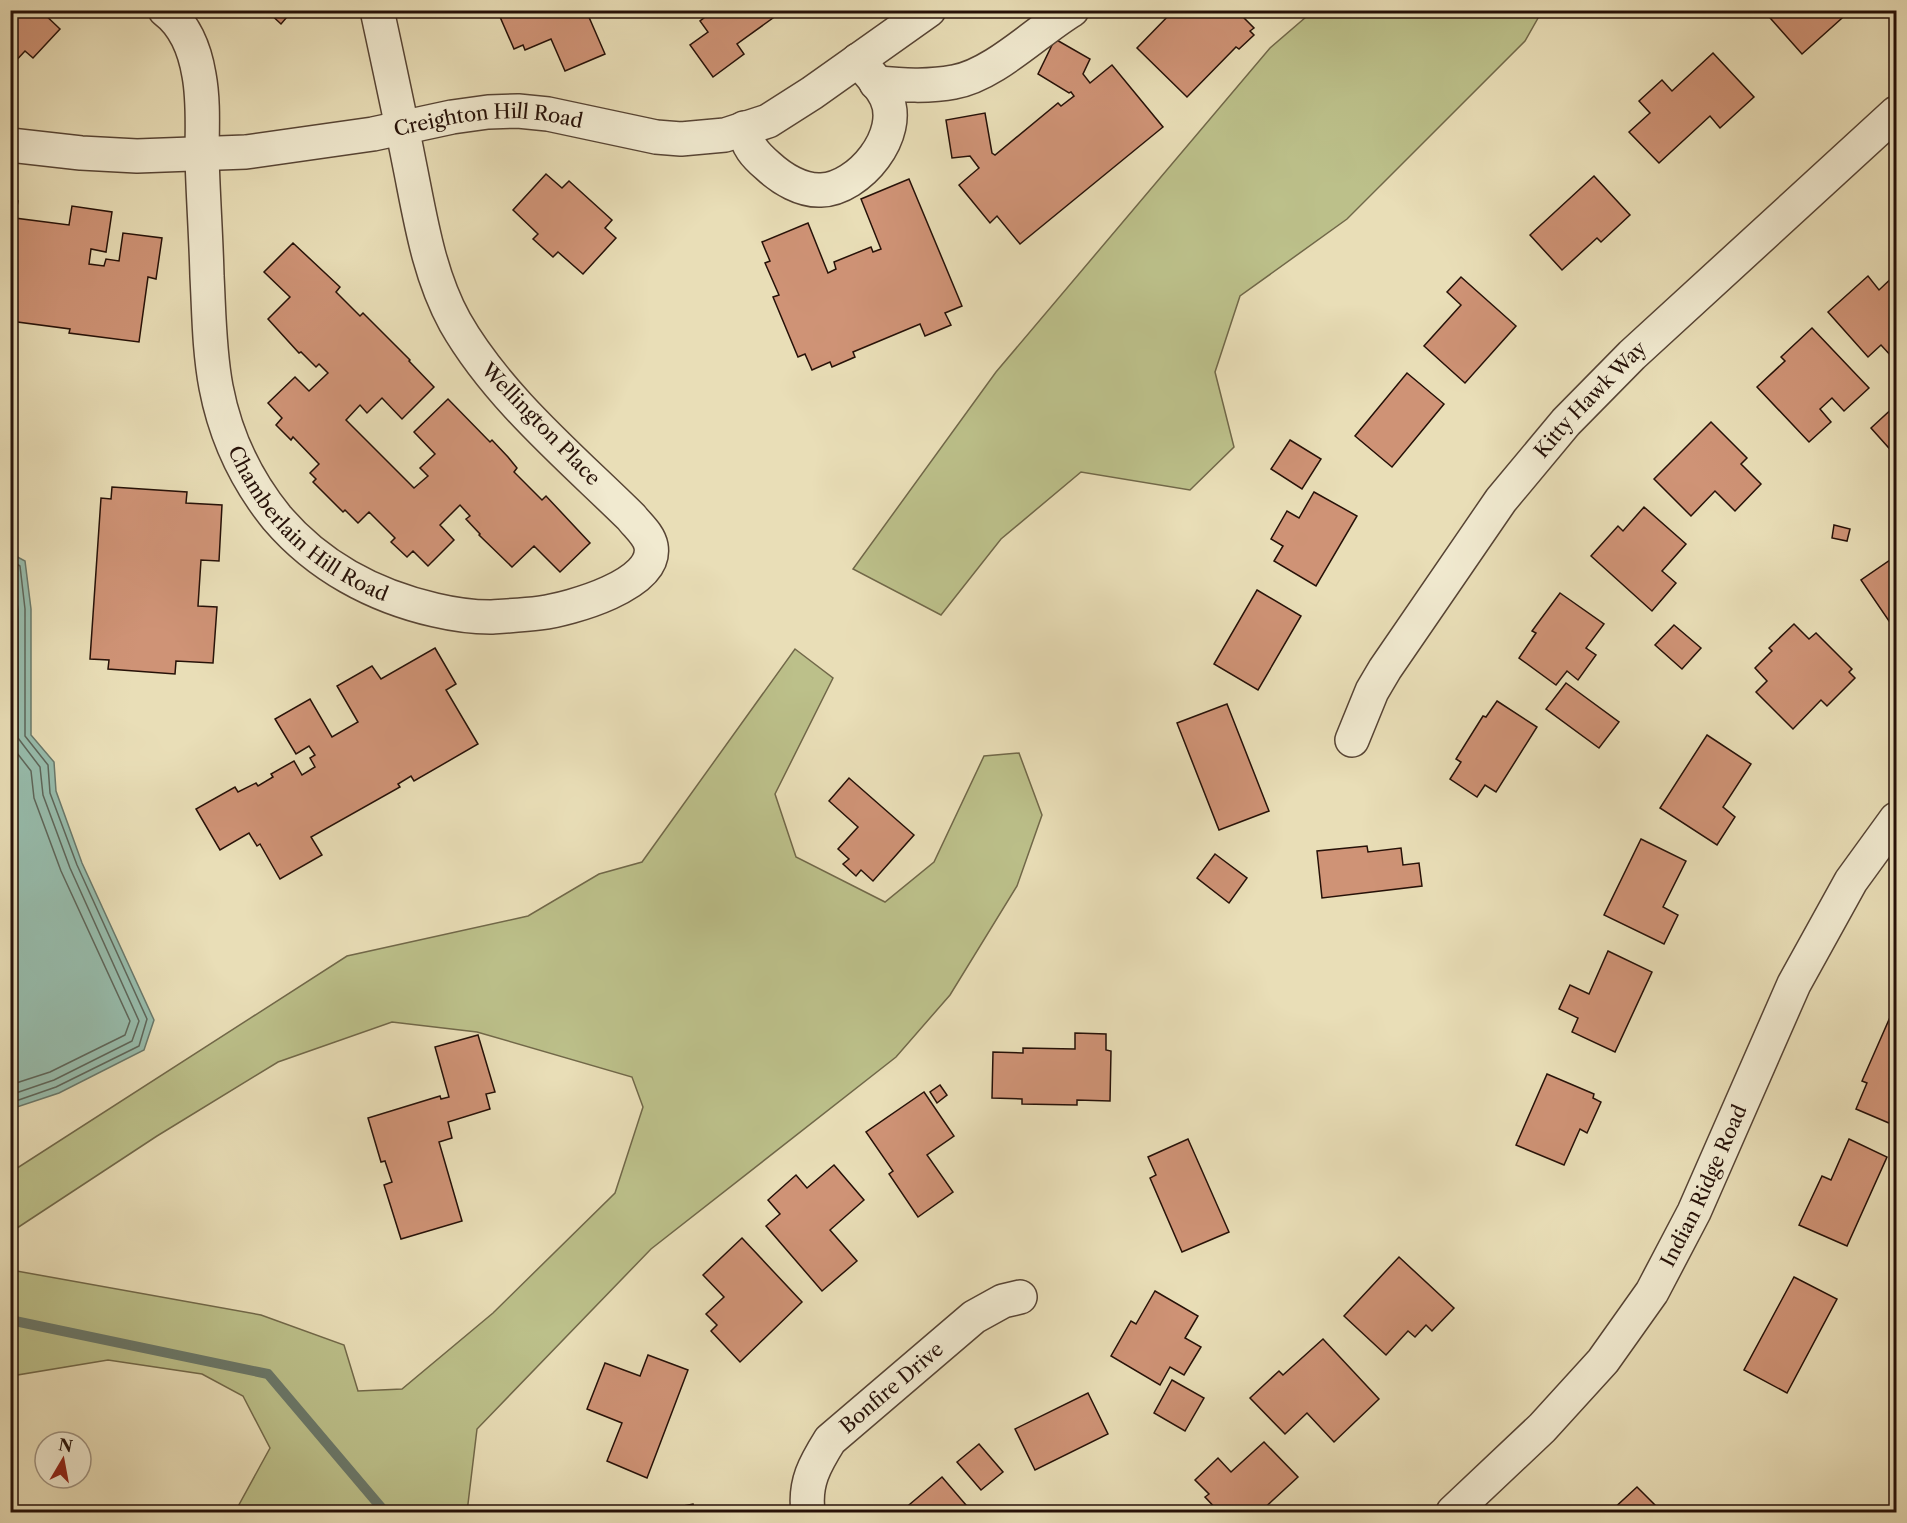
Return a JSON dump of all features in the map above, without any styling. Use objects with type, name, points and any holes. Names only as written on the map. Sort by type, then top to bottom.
[{"type":"street","points":[[165,10],[181,26],[189,39],[199,74],[202,155]]},
{"type":"street","name":"Wellington Place","points":[[377,10],[426,246],[441,292],[454,321],[478,358],[510,398],[632,517],[649,538],[652,548]]},
{"type":"street","name":"Creighton Hill Road","points":[[10,145],[81,153],[137,156],[202,155],[246,152],[373,134],[452,117],[518,111],[549,114],[656,137],[681,139],[725,135],[768,121],[867,72],[929,10]]},
{"type":"street","points":[[867,72],[926,84],[956,82],[1012,53],[1072,10]]},
{"type":"street","points":[[744,128],[747,142],[760,159],[776,174],[792,183],[808,189],[823,190],[846,184],[858,175],[888,136],[890,122],[887,97],[867,72]]},
{"type":"street","name":"Kitty Hawk Way","points":[[1352,740],[1372,691],[1385,669],[1502,500],[1566,422],[1632,355],[1896,113]]},
{"type":"street","name":"Chamberlain Hill Road","points":[[202,155],[210,337],[216,386],[236,451],[260,495],[298,540],[331,565],[374,590],[437,611],[487,617],[542,613],[595,599],[631,582],[649,564],[652,548]]},
{"type":"street","name":"Indian Ridge Road","points":[[1453,1512],[1542,1428],[1603,1362],[1652,1292],[1694,1212],[1794,984],[1851,881],[1896,819]]},
{"type":"street","name":"Bonfire Drive","points":[[808,1512],[808,1488],[814,1466],[830,1440],[974,1317],[1003,1301],[1020,1298]]},
{"type":"green space","points":[[1313,11],[1542,11],[1525,41],[1347,219],[1240,296],[1215,372],[1234,447],[1190,490],[1081,472],[1001,539],[941,615],[853,569],[996,372],[1270,48]]},
{"type":"green space","points":[[795,649],[833,678],[775,794],[796,857],[885,902],[934,862],[984,756],[1019,753],[1042,815],[1017,886],[950,995],[896,1057],[651,1249],[477,1429],[467,1512],[235,1512],[270,1448],[243,1396],[202,1374],[108,1360],[11,1376],[11,1270],[261,1315],[344,1345],[358,1391],[402,1389],[493,1313],[615,1193],[643,1107],[632,1077],[477,1032],[392,1022],[278,1062],[157,1136],[11,1232],[11,1172],[347,956],[528,916],[599,874],[642,862]]},
{"type":"water","points":[[10,553],[25,561],[31,609],[31,735],[54,762],[56,791],[82,863],[154,1020],[144,1050],[59,1093],[11,1109]]},
{"type":"building","points":[[10,10],[40,10],[60,29],[33,58],[25,51],[10,67]]},
{"type":"building","points":[[266,10],[293,10],[281,24]]},
{"type":"building","points":[[497,10],[579,10],[582,17],[588,15],[605,54],[565,71],[551,39],[525,50],[523,45],[514,49]]},
{"type":"building","points":[[706,10],[784,10],[737,44],[744,54],[713,77],[690,45],[708,32],[700,21],[709,14]]},
{"type":"building","points":[[1174,10],[1236,10],[1254,28],[1250,31],[1254,35],[1239,49],[1236,47],[1187,97],[1137,48]]},
{"type":"building","points":[[1763,10],[1851,10],[1802,54]]},
{"type":"building","points":[[1055,39],[1090,59],[1083,74],[1090,83],[1112,65],[1163,127],[1020,244],[997,216],[990,223],[959,185],[979,168],[970,156],[952,158],[946,120],[985,113],[992,153],[995,155],[1058,103],[1061,106],[1074,96],[1071,92],[1069,93],[1038,74]]},
{"type":"building","points":[[1713,53],[1754,97],[1720,128],[1710,116],[1659,163],[1629,132],[1650,113],[1639,101],[1662,80],[1672,91]]},
{"type":"building","points":[[546,174],[562,188],[569,181],[612,220],[605,228],[616,238],[583,274],[558,252],[553,257],[533,239],[538,234],[513,210]]},
{"type":"building","points":[[1594,176],[1630,215],[1601,242],[1597,238],[1562,270],[1530,235]]},
{"type":"building","points":[[909,179],[962,306],[945,313],[951,325],[925,336],[920,324],[853,352],[855,357],[832,367],[830,362],[812,370],[805,354],[798,357],[773,297],[779,295],[765,263],[770,261],[762,242],[808,223],[828,273],[836,269],[834,262],[871,247],[873,252],[881,249],[861,199]]},
{"type":"building","points":[[10,200],[18,201],[15,218],[69,225],[72,206],[112,212],[106,252],[91,249],[89,264],[104,266],[106,259],[119,261],[123,233],[162,238],[156,279],[148,277],[139,342],[69,333],[70,329],[10,321]]},
{"type":"building","points":[[293,243],[340,287],[336,292],[360,316],[363,313],[434,387],[402,419],[382,398],[367,413],[360,405],[346,420],[414,488],[428,476],[420,468],[435,454],[414,432],[448,399],[508,457],[517,468],[514,472],[542,500],[546,496],[590,543],[560,572],[534,546],[512,567],[479,535],[466,519],[470,516],[460,505],[440,525],[454,540],[428,566],[413,551],[407,557],[391,542],[395,538],[369,512],[358,523],[345,510],[343,512],[313,482],[316,479],[310,473],[319,464],[293,437],[291,440],[276,425],[282,418],[268,403],[295,377],[309,391],[328,373],[319,364],[316,367],[301,352],[299,353],[268,319],[290,297],[264,272]]},
{"type":"building","points":[[1896,274],[1896,353],[1892,357],[1881,345],[1868,357],[1828,312],[1868,276],[1879,290]]},
{"type":"building","points":[[1461,277],[1516,326],[1465,383],[1424,346],[1461,305],[1447,292]]},
{"type":"building","points":[[1812,328],[1869,388],[1844,411],[1832,398],[1820,409],[1831,422],[1809,442],[1757,387],[1785,361],[1781,357]]},
{"type":"building","points":[[1407,373],[1444,404],[1392,467],[1355,436]]},
{"type":"building","points":[[1896,405],[1896,456],[1871,428]]},
{"type":"building","points":[[1711,422],[1747,458],[1741,464],[1761,484],[1735,511],[1715,491],[1691,516],[1654,479]]},
{"type":"building","points":[[1290,440],[1321,459],[1302,489],[1271,469]]},
{"type":"building","points":[[112,487],[187,492],[186,503],[222,505],[219,561],[201,560],[198,606],[217,607],[213,663],[176,661],[175,674],[108,669],[109,660],[90,659],[101,498],[111,499]]},
{"type":"building","points":[[1314,492],[1357,516],[1316,586],[1274,561],[1283,546],[1271,539],[1287,511],[1299,518]]},
{"type":"building","points":[[1644,507],[1686,544],[1662,571],[1676,583],[1652,611],[1591,556],[1618,526],[1623,531]]},
{"type":"building","points":[[1834,525],[1850,529],[1847,541],[1832,538]]},
{"type":"building","points":[[1896,556],[1896,620],[1891,624],[1861,580]]},
{"type":"building","points":[[1257,590],[1301,616],[1258,690],[1214,664]]},
{"type":"building","points":[[1560,593],[1604,624],[1586,648],[1596,655],[1578,680],[1567,671],[1556,685],[1519,658],[1536,633],[1532,631]]},
{"type":"building","points":[[1794,624],[1809,639],[1816,633],[1852,669],[1849,672],[1855,678],[1827,706],[1821,700],[1793,729],[1756,692],[1767,681],[1755,668],[1772,651],[1769,648]]},
{"type":"building","points":[[1674,625],[1701,648],[1682,669],[1655,645]]},
{"type":"building","points":[[435,648],[456,684],[446,690],[478,744],[414,781],[411,776],[398,784],[400,787],[311,837],[322,855],[280,879],[260,844],[257,846],[249,833],[220,850],[196,809],[235,787],[238,792],[256,783],[258,786],[273,777],[271,774],[294,761],[302,775],[315,767],[310,758],[315,755],[309,746],[296,754],[275,719],[310,699],[332,737],[358,722],[337,686],[372,666],[381,679]]},
{"type":"building","points":[[1566,683],[1619,722],[1599,748],[1546,709]]},
{"type":"building","points":[[1497,701],[1537,727],[1496,792],[1485,785],[1477,797],[1450,779],[1461,762],[1456,759],[1483,716],[1486,717]]},
{"type":"building","points":[[1227,704],[1269,811],[1219,830],[1177,723]]},
{"type":"building","points":[[1707,735],[1751,764],[1723,807],[1735,817],[1717,845],[1660,808]]},
{"type":"building","points":[[849,778],[914,835],[873,881],[861,870],[856,876],[843,864],[849,859],[838,849],[858,827],[829,801]]},
{"type":"building","points":[[1641,839],[1686,861],[1663,907],[1678,915],[1664,944],[1604,915]]},
{"type":"building","points":[[1367,846],[1368,852],[1401,848],[1403,865],[1419,863],[1422,886],[1322,898],[1317,851]]},
{"type":"building","points":[[1215,854],[1247,878],[1229,903],[1197,878]]},
{"type":"building","points":[[1608,951],[1652,972],[1615,1052],[1572,1032],[1578,1018],[1559,1009],[1570,985],[1589,994]]},
{"type":"building","points":[[1891,1015],[1896,1018],[1896,1126],[1856,1109],[1867,1083],[1862,1081]]},
{"type":"building","points":[[1075,1033],[1106,1034],[1106,1050],[1111,1051],[1110,1101],[1077,1100],[1077,1105],[1022,1104],[1022,1099],[992,1098],[993,1052],[1023,1053],[1023,1048],[1075,1049]]},
{"type":"building","points":[[478,1035],[495,1092],[486,1094],[490,1109],[448,1122],[452,1138],[439,1142],[462,1221],[401,1239],[384,1185],[392,1182],[385,1161],[381,1162],[368,1118],[440,1096],[441,1099],[449,1097],[435,1047]]},
{"type":"building","points":[[1547,1074],[1594,1094],[1593,1098],[1601,1102],[1587,1133],[1580,1129],[1564,1165],[1516,1145]]},
{"type":"building","points":[[940,1085],[947,1095],[937,1103],[930,1092]]},
{"type":"building","points":[[924,1092],[954,1136],[927,1155],[953,1192],[918,1217],[889,1174],[893,1171],[866,1132]]},
{"type":"building","points":[[1188,1139],[1229,1232],[1182,1252],[1150,1178],[1156,1175],[1148,1157]]},
{"type":"building","points":[[1849,1139],[1887,1157],[1847,1246],[1799,1225],[1822,1176],[1831,1180]]},
{"type":"building","points":[[834,1165],[864,1200],[830,1230],[857,1261],[822,1291],[766,1226],[780,1214],[768,1200],[796,1175],[807,1188]]},
{"type":"building","points":[[742,1238],[802,1302],[740,1362],[711,1331],[717,1325],[706,1314],[724,1297],[703,1275]]},
{"type":"building","points":[[1399,1257],[1454,1308],[1432,1331],[1426,1325],[1415,1337],[1408,1331],[1386,1355],[1344,1316]]},
{"type":"building","points":[[1794,1277],[1837,1299],[1787,1393],[1744,1370]]},
{"type":"building","points":[[1155,1291],[1198,1316],[1185,1338],[1201,1347],[1184,1375],[1170,1367],[1160,1385],[1111,1356],[1131,1321],[1136,1324]]},
{"type":"building","points":[[1323,1339],[1379,1399],[1334,1442],[1307,1413],[1285,1434],[1250,1398],[1279,1371],[1283,1375]]},
{"type":"building","points":[[648,1355],[688,1370],[647,1478],[607,1461],[622,1423],[587,1409],[605,1363],[640,1376]]},
{"type":"building","points":[[1172,1380],[1204,1398],[1185,1431],[1154,1413]]},
{"type":"building","points":[[1088,1393],[1108,1434],[1035,1470],[1015,1429]]},
{"type":"building","points":[[1264,1442],[1298,1477],[1260,1512],[1219,1512],[1205,1497],[1209,1494],[1195,1480],[1218,1458],[1231,1472]]},
{"type":"building","points":[[979,1444],[1003,1472],[981,1490],[957,1462]]},
{"type":"building","points":[[942,1477],[972,1512],[905,1512],[903,1510]]},
{"type":"building","points":[[1637,1487],[1662,1512],[1610,1512]]},
{"type":"building","points":[[693,1504],[695,1512],[652,1512]]},
{"type":"waterway","points":[[10,1320],[268,1374],[385,1512]]}]
